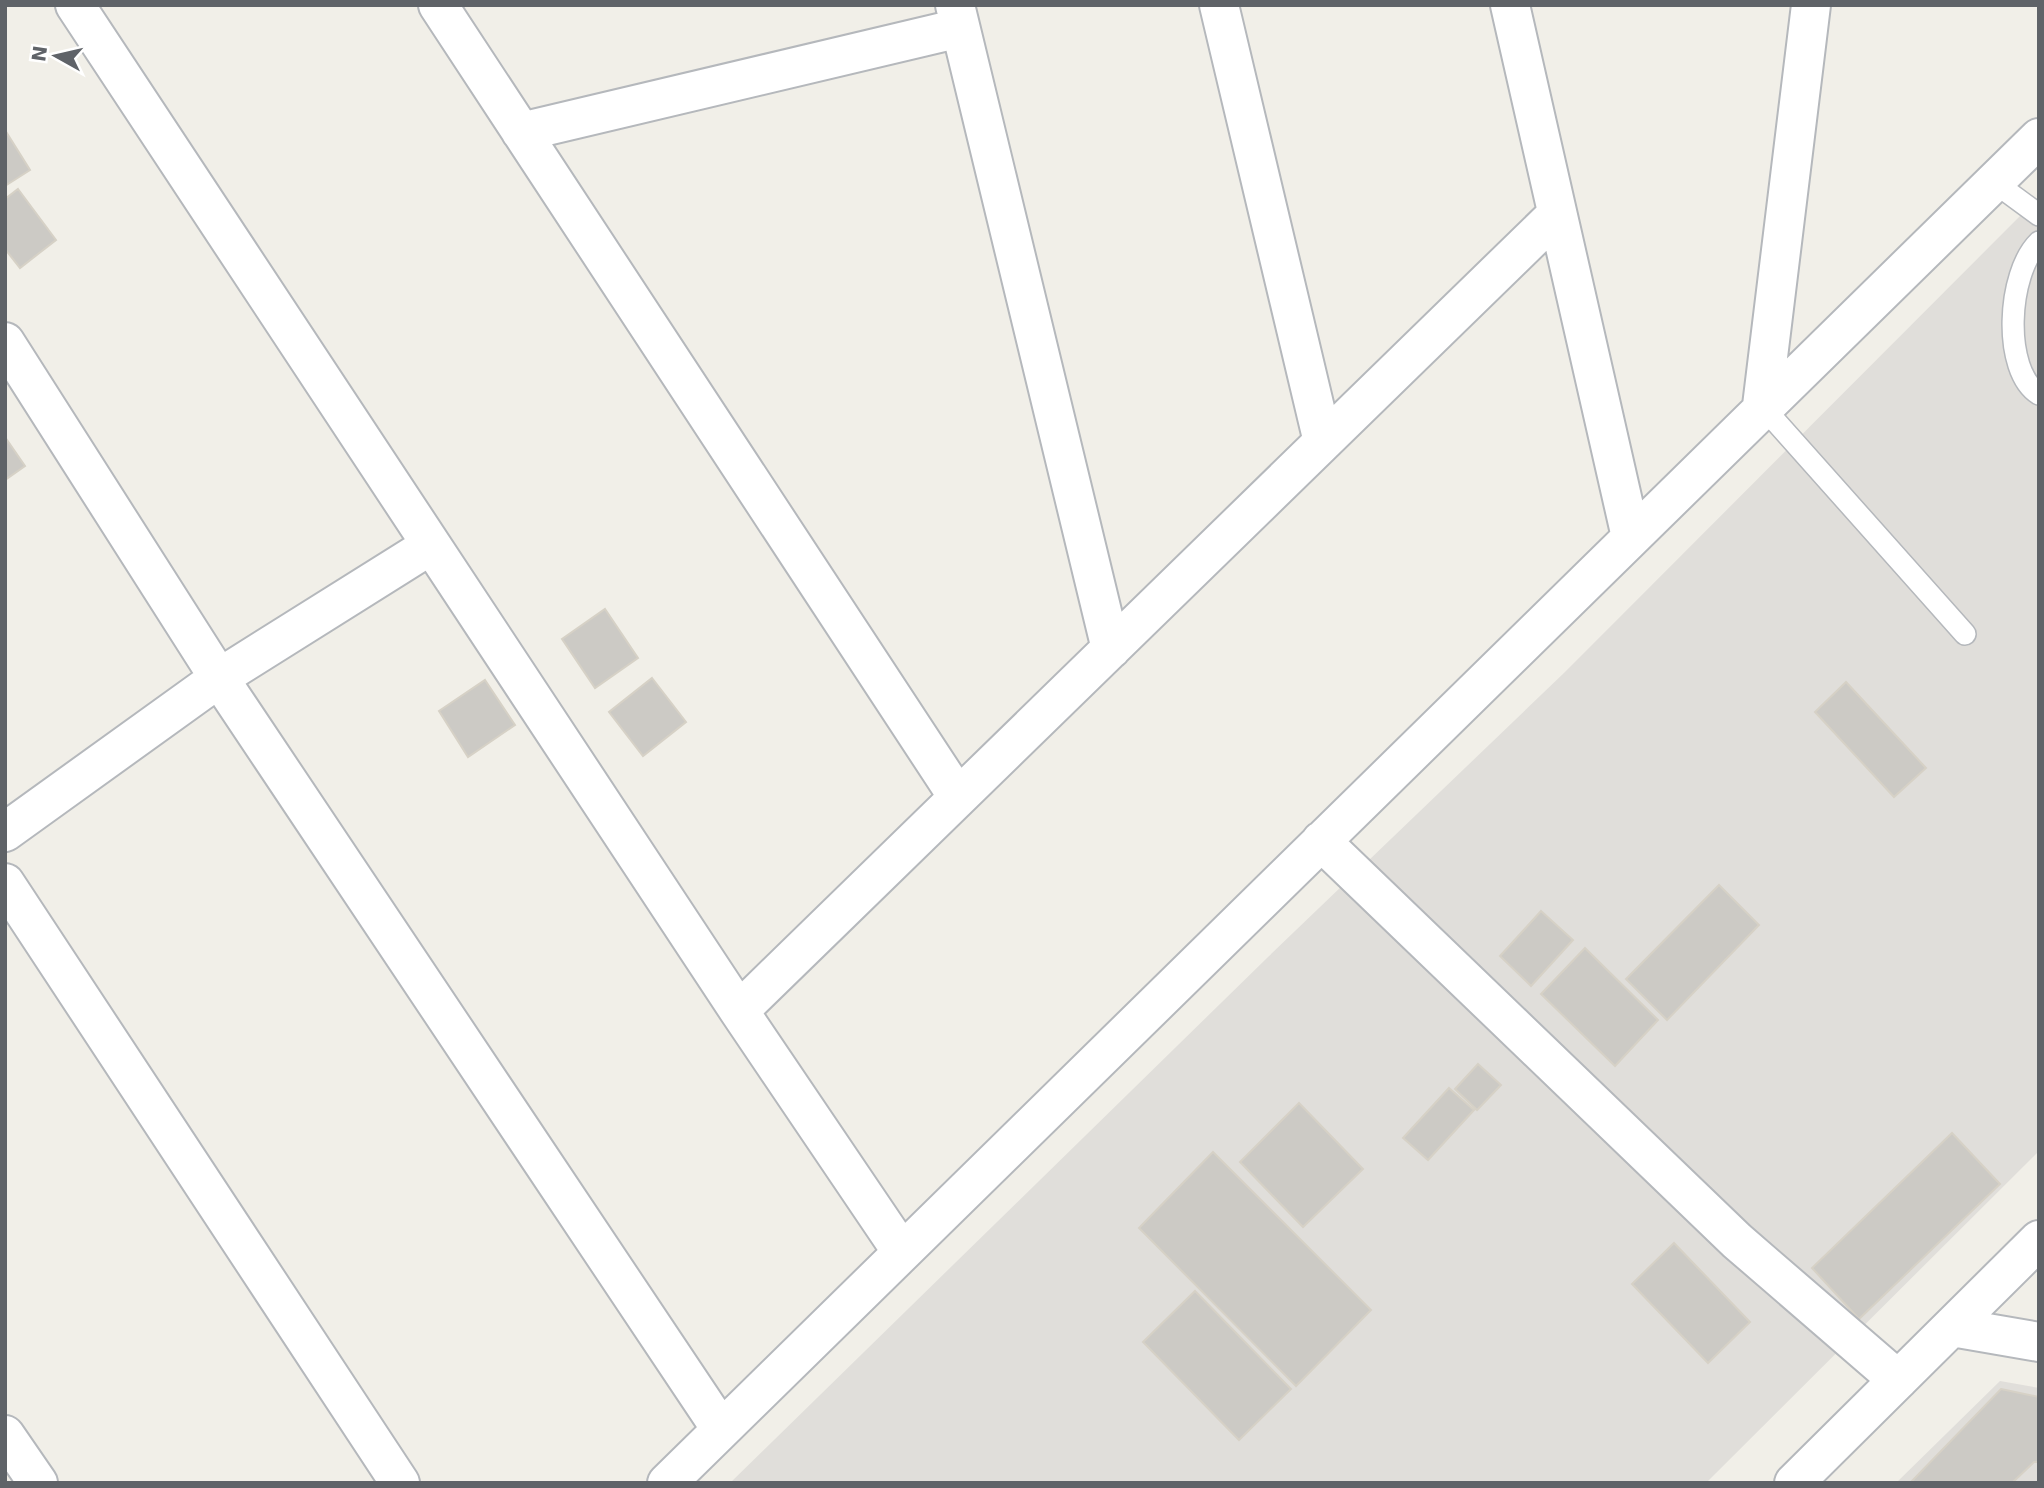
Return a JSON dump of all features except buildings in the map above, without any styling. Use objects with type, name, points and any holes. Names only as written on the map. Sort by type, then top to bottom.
[{"type":"street","points":[[75,5],[739,1011],[902,1252]]},
{"type":"street","points":[[438,5],[958,797]]},
{"type":"street","points":[[1219,5],[1323,442]]},
{"type":"street","points":[[1510,5],[1632,537]]},
{"type":"street","points":[[1762,406],[1811,5]]},
{"type":"street","points":[[521,132],[958,17],[1111,649]]},
{"type":"street","points":[[667,1483],[1632,537],[1762,406],[1994,182],[2033,150]]},
{"type":"street","points":[[739,1011],[1557,214]]},
{"type":"street","points":[[5,342],[219,678],[721,1429]]},
{"type":"street","points":[[5,832],[219,678],[431,545]]},
{"type":"street","points":[[1321,841],[1737,1241],[1898,1380]]},
{"type":"street","points":[[5,883],[400,1483]]},
{"type":"street","points":[[1794,1483],[2039,1240]]},
{"type":"street","points":[[1952,1327],[2039,1342]]},
{"type":"street","points":[[5,1436],[33,1481]]},
{"type":"lane","points":[[1994,182],[2039,215]]},
{"type":"lane","points":[[2039,242],[2022,266],[2012,313],[2022,379],[2039,394]]},
{"type":"lane","points":[[1762,406],[1965,634]]},
{"type":"shaded area","points":[[2039,197],[2039,1151],[1706,1483],[730,1483],[1267,958],[1565,672]]},
{"type":"shaded area","points":[[2000,1381],[2039,1388],[2039,1483],[1896,1483]]}]
